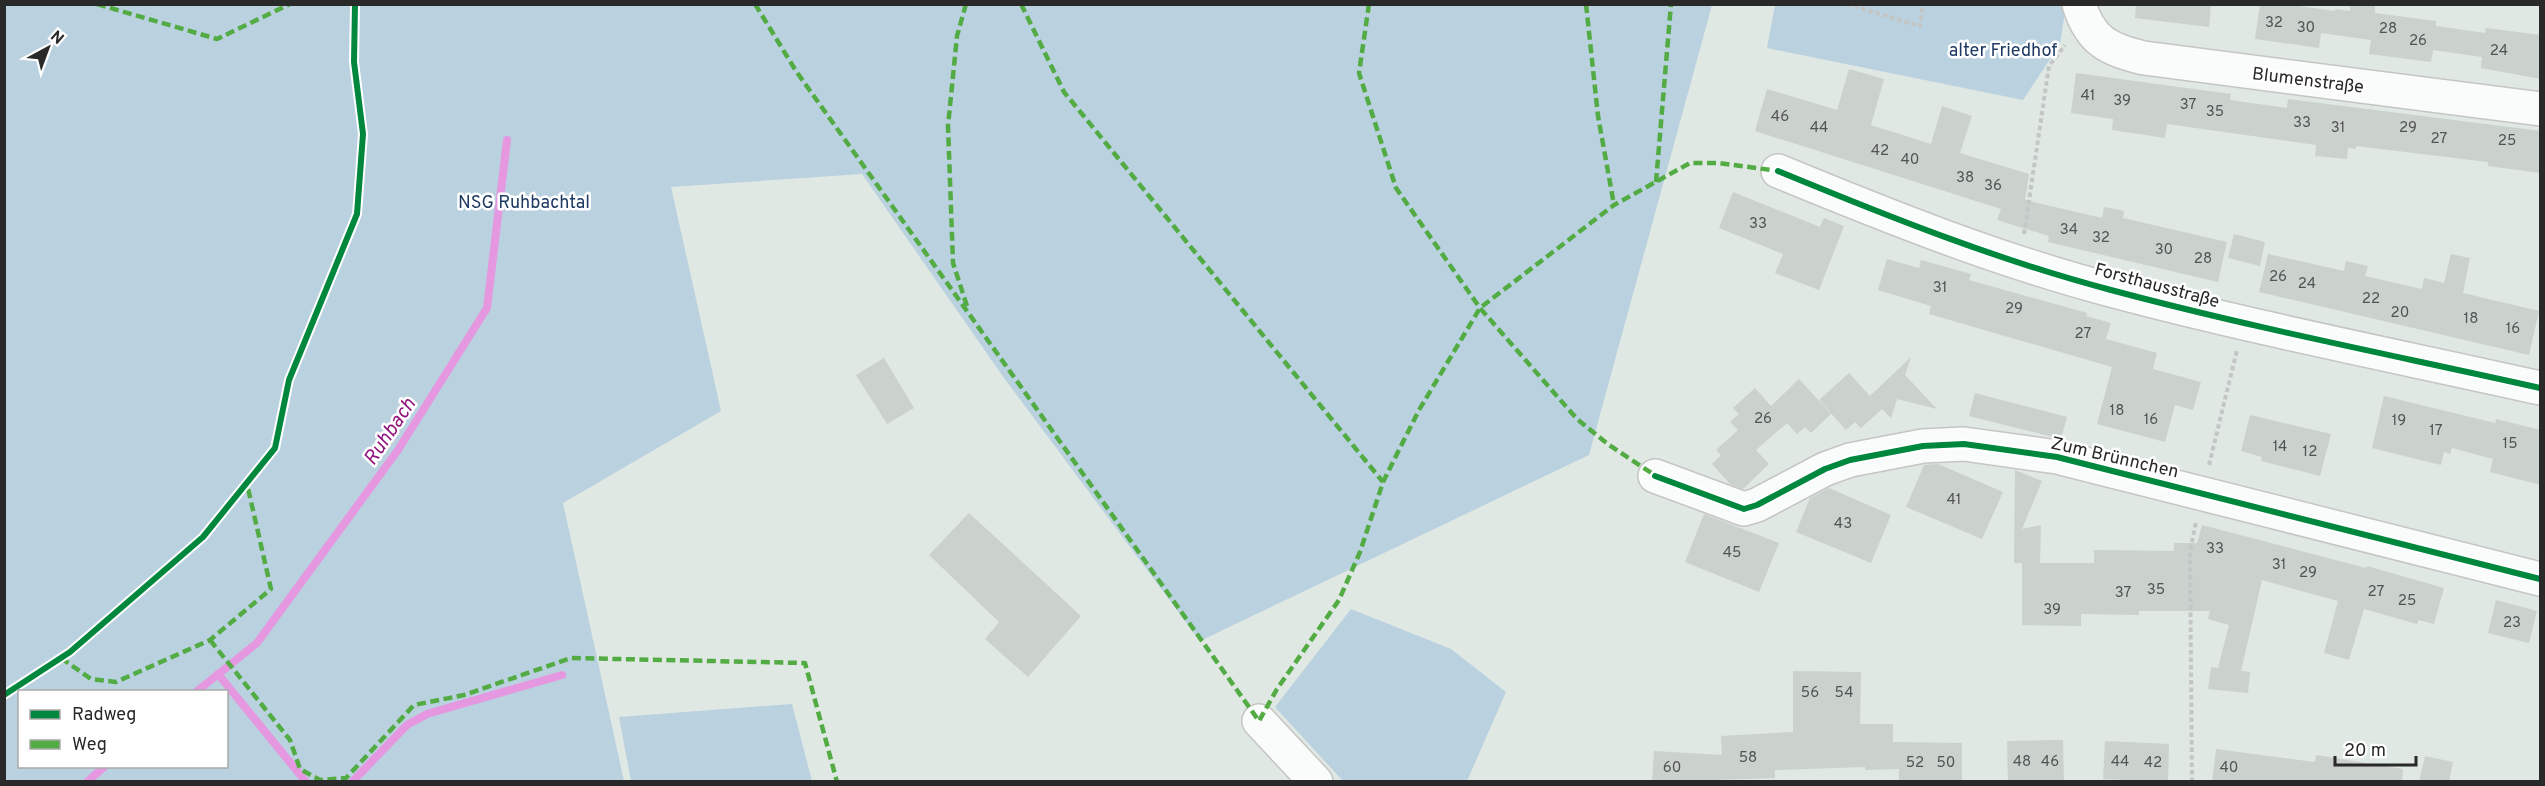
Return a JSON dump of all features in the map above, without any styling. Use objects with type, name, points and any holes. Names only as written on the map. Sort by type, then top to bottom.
[{"type":"street","name":"Blumenstraße","points":[[2083,15],[2098,40],[2116,52],[2144,58],[2541,109]]},
{"type":"street","name":"Forsthausstraße","points":[[1778,171],[1899,221],[2110,290],[2243,323],[2541,387]]},
{"type":"street","name":"Zum Brünnchen","points":[[1655,476],[1744,509],[1825,469],[1850,460],[1923,447],[1964,444],[2057,458],[2541,579]]},
{"type":"street","points":[[1259,721],[1316,782]]},
{"type":"path","points":[[1847,4],[1920,26],[1923,4]]},
{"type":"path","points":[[2020,262],[2049,66],[2083,15]]},
{"type":"path","points":[[2192,782],[2190,552],[2243,323]]},
{"type":"green space","name":"NSG Ruhbachtal","points":[[5,4],[1712,4],[1589,455],[1200,641],[1004,378],[862,174],[671,187],[721,411],[563,503],[624,781],[5,782]]},
{"type":"green space","name":"alter Friedhof","points":[[1775,5],[2066,5],[2060,44],[2023,100],[1767,48]]},
{"type":"green space","points":[[1351,609],[1451,649],[1506,692],[1467,781],[1343,781],[1275,707]]},
{"type":"green space","points":[[792,704],[812,781],[631,781],[619,717]]},
{"type":"building","points":[[2136,4],[2211,4],[2209,27],[2135,18]]},
{"type":"building","points":[[2260,4],[2285,4],[2350,11],[2350,4],[2360,4],[2375,6],[2375,13],[2436,21],[2436,26],[2485,33],[2486,28],[2541,35],[2541,79],[2481,68],[2482,57],[2433,50],[2431,62],[2369,54],[2371,40],[2321,33],[2319,48],[2255,39]]},
{"type":"building","points":[[1849,69],[1884,79],[1871,125],[1931,144],[1942,106],[1972,116],[1960,153],[2029,174],[2025,200],[2102,218],[2104,207],[2124,211],[2123,218],[2227,242],[2218,282],[2048,242],[2049,236],[1997,220],[2001,209],[1755,131],[1767,89],[1837,110]]},
{"type":"building","points":[[2076,73],[2231,94],[2230,100],[2287,108],[2288,99],[2541,131],[2541,173],[2488,166],[2488,162],[2356,146],[2356,149],[2348,148],[2347,159],[2315,156],[2316,145],[2167,124],[2165,138],[2112,130],[2113,119],[2071,113]]},
{"type":"building","points":[[1733,192],[1820,227],[1824,218],[1844,226],[1819,290],[1775,273],[1783,254],[1719,228]]},
{"type":"building","points":[[2234,234],[2265,242],[2260,266],[2228,258]]},
{"type":"building","points":[[2268,254],[2344,271],[2346,261],[2368,266],[2365,276],[2422,289],[2424,278],[2444,283],[2451,254],[2470,258],[2463,293],[2539,311],[2529,355],[2259,292]]},
{"type":"building","points":[[1887,259],[1919,268],[1921,260],[1971,274],[1969,280],[2087,313],[2086,316],[2111,323],[2106,339],[2157,353],[2153,369],[2201,382],[2193,410],[2175,405],[2165,442],[2097,424],[2112,367],[1929,314],[1931,306],[1878,290]]},
{"type":"building","points":[[1911,357],[1905,375],[1937,409],[1897,399],[1891,418],[1882,409],[1861,428],[1855,422],[1846,430],[1819,400],[1849,373],[1870,396]]},
{"type":"building","points":[[884,358],[914,408],[887,424],[856,375]]},
{"type":"building","points":[[1799,379],[1831,414],[1811,433],[1805,427],[1797,434],[1787,423],[1756,450],[1769,464],[1743,489],[1730,484],[1712,464],[1721,455],[1716,450],[1738,430],[1730,422],[1739,414],[1733,408],[1755,388],[1771,406]]},
{"type":"building","points":[[1975,393],[2067,417],[2061,439],[1969,416]]},
{"type":"building","points":[[2384,396],[2495,423],[2496,419],[2541,430],[2541,485],[2490,472],[2493,459],[2452,448],[2450,454],[2444,452],[2441,465],[2372,448]]},
{"type":"building","points":[[2250,415],[2331,434],[2320,476],[2261,461],[2262,457],[2241,451]]},
{"type":"building","points":[[1938,464],[2003,492],[1982,539],[1906,507],[1924,465]]},
{"type":"building","points":[[2015,470],[2042,481],[2022,529],[2041,525],[2040,563],[2094,563],[2094,550],[2174,551],[2174,543],[2197,543],[2202,525],[2366,568],[2367,566],[2444,588],[2434,624],[2419,620],[2417,624],[2364,609],[2349,660],[2324,653],[2338,601],[2262,580],[2241,671],[2250,672],[2248,693],[2208,689],[2211,667],[2218,668],[2229,625],[2208,619],[2210,611],[2139,611],[2139,615],[2081,614],[2081,626],[2022,625],[2022,563],[2014,563]]},
{"type":"building","points":[[1829,488],[1891,515],[1871,563],[1796,532],[1810,498]]},
{"type":"building","points":[[969,513],[1081,616],[1028,677],[985,639],[999,622],[929,555]]},
{"type":"building","points":[[1704,514],[1779,543],[1759,592],[1685,562]]},
{"type":"building","points":[[2496,600],[2537,611],[2529,643],[2488,633]]},
{"type":"building","points":[[1793,671],[1861,672],[1860,724],[1893,724],[1893,742],[1962,743],[1962,781],[1899,781],[1899,769],[1865,770],[1865,767],[1775,770],[1775,778],[1652,782],[1654,751],[1722,755],[1721,736],[1793,732]]},
{"type":"building","points":[[2063,740],[2064,782],[2008,782],[2007,741]]},
{"type":"building","points":[[2105,741],[2169,744],[2168,782],[2103,779]]},
{"type":"building","points":[[2216,749],[2315,762],[2316,755],[2403,769],[2402,782],[2212,782]]},
{"type":"building","points":[[2425,756],[2453,762],[2449,782],[2419,782]]},
{"type":"waterway","name":"Ruhbach","points":[[198,690],[257,643],[398,450],[487,308],[507,140]]},
{"type":"waterway","points":[[218,674],[306,782]]},
{"type":"waterway","points":[[352,782],[407,725],[427,714],[562,675]]},
{"type":"waterway","name":"Ruhbach","points":[[87,782],[103,768]]},
{"type":"marked path","points":[[97,4],[217,39],[290,4]]},
{"type":"marked path","points":[[755,4],[796,71],[1259,721],[1277,689],[1339,600],[1360,552],[1383,482],[1419,410],[1480,308],[1614,205],[1690,163],[1719,163],[1778,171]]},
{"type":"marked path","points":[[966,4],[957,36],[948,126],[953,263],[967,306]]},
{"type":"marked path","points":[[1021,4],[1064,92],[1383,482]]},
{"type":"marked path","points":[[1369,4],[1359,73],[1396,188],[1480,308],[1577,419],[1609,445],[1659,478]]},
{"type":"marked path","points":[[1586,4],[1598,116],[1614,205]]},
{"type":"marked path","points":[[1656,182],[1671,4]]},
{"type":"marked path","points":[[61,658],[91,679],[116,682],[210,640],[271,589],[247,484]]},
{"type":"marked path","points":[[210,640],[290,740],[300,769],[320,780],[346,778],[414,705],[464,695],[571,658],[805,663],[837,782]]},
{"type":"cycle path","points":[[4,695],[70,652],[203,537],[275,448],[289,380],[357,214],[363,134],[354,62],[355,4]]},
{"type":"cycle path","points":[[1778,171],[1943,236],[2068,278],[2218,317],[2540,388]]},
{"type":"cycle path","points":[[1655,476],[1744,509],[1757,505],[1825,469],[1850,460],[1923,446],[1964,444],[2057,457],[2540,579]]}]
